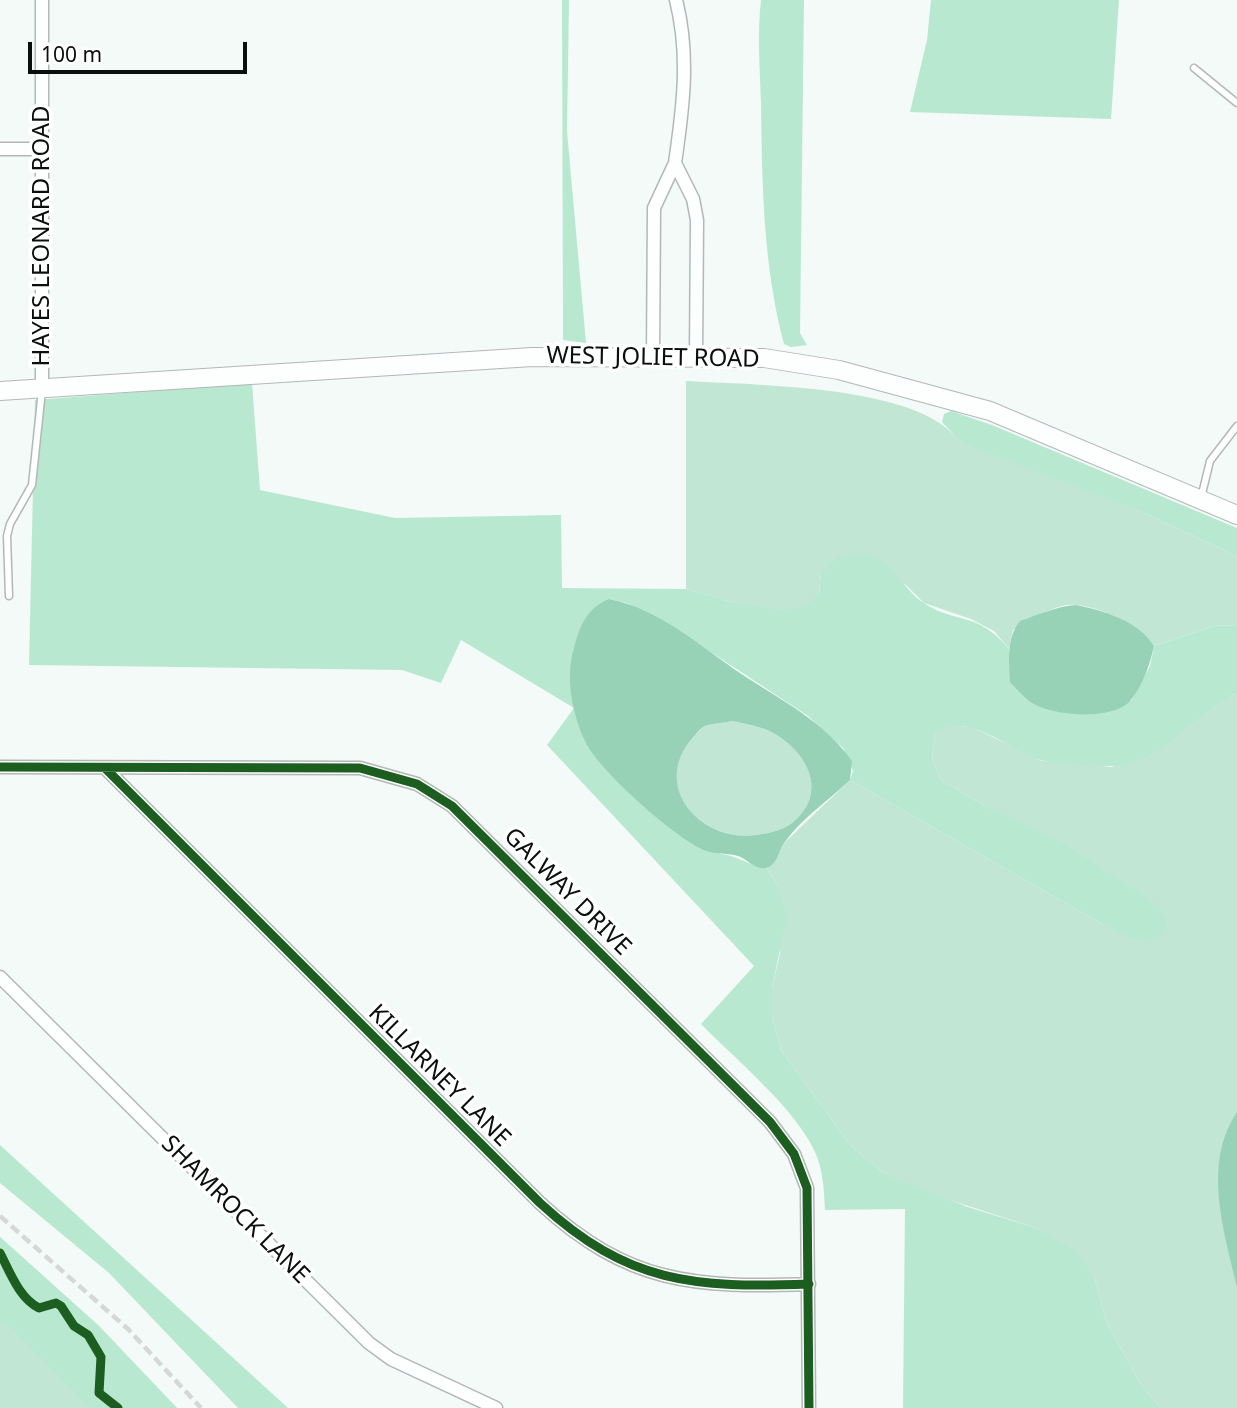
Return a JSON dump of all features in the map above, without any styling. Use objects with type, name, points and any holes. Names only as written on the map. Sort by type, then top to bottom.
[{"type":"main road","name":"WEST JOLIET ROAD","points":[[0,391],[532,357],[764,358],[839,370],[914,388],[990,411],[1237,515]]},
{"type":"street","name":"HAYES LEONARD ROAD","points":[[42,0],[42,388]]},
{"type":"street","points":[[653,356],[654,208],[675,163],[684,95],[685,55],[676,0]]},
{"type":"street","points":[[0,149],[42,149]]},
{"type":"street","points":[[675,163],[692,200],[696,220],[696,356]]},
{"type":"street","name":"GALWAY DRIVE","points":[[0,767],[352,768],[391,774],[441,797],[779,1132],[794,1154],[807,1188],[809,1408]]},
{"type":"street","name":"KILLARNEY LANE","points":[[105,768],[530,1194],[587,1243],[629,1265],[688,1282],[730,1286],[809,1284]]},
{"type":"street","name":"SHAMROCK LANE","points":[[0,977],[369,1343],[391,1359],[496,1408]]},
{"type":"lane","points":[[1194,68],[1237,103]]},
{"type":"lane","points":[[9,596],[7,536],[10,524],[32,485],[42,388]]},
{"type":"lane","points":[[1200,500],[1210,461],[1237,426]]},
{"type":"shaded area","points":[[562,0],[569,0],[567,131],[586,343],[563,340]]},
{"type":"shaded area","points":[[761,0],[804,0],[800,333],[807,345],[791,347],[784,344],[777,314],[765,224],[759,52]]},
{"type":"shaded area","points":[[931,0],[1119,0],[1111,119],[910,112],[927,40]]},
{"type":"shaded area","points":[[686,381],[828,391],[902,406],[932,418],[954,435],[1142,512],[1237,556],[1237,625],[1214,626],[1154,646],[1138,629],[1112,615],[1085,606],[1062,606],[1030,619],[1013,630],[1009,649],[994,631],[971,619],[924,603],[905,584],[821,574],[819,593],[804,607],[789,610],[744,605],[686,589]]},
{"type":"shaded area","points":[[252,383],[260,490],[395,518],[561,515],[562,588],[686,589],[730,602],[780,610],[804,607],[819,593],[821,574],[839,556],[872,556],[888,565],[924,603],[987,628],[1009,649],[1009,667],[1131,701],[1150,666],[1154,646],[1214,626],[1237,625],[1237,693],[1145,758],[1128,764],[1109,766],[1076,765],[1044,761],[990,735],[963,726],[935,732],[932,759],[941,780],[988,808],[1057,839],[1158,905],[1167,918],[1165,933],[1142,941],[1104,925],[850,780],[853,771],[843,748],[808,716],[662,620],[626,603],[609,599],[571,688],[586,743],[721,854],[767,868],[777,885],[787,915],[772,988],[772,1017],[781,1050],[850,1145],[885,1174],[968,1207],[1036,1228],[1077,1252],[1094,1277],[1107,1324],[1142,1386],[1161,1408],[903,1408],[905,1209],[825,1210],[820,1165],[806,1136],[779,1102],[701,1024],[754,966],[547,745],[574,708],[461,640],[441,683],[402,670],[29,665],[35,400]]},
{"type":"shaded area","points":[[951,411],[992,425],[1237,528],[1237,556],[1142,512],[975,448],[954,435],[942,422],[944,414]]},
{"type":"shaded area","points":[[609,599],[628,604],[679,630],[816,723],[852,761],[850,780],[799,826],[784,843],[770,867],[758,867],[738,856],[706,851],[693,844],[639,802],[592,753],[577,719],[571,695],[570,671],[582,625],[590,612]],"holes":[[[732,721],[763,729],[785,741],[796,751],[810,774],[810,799],[803,812],[792,823],[779,830],[756,835],[736,835],[718,830],[689,809],[680,794],[677,777],[680,759],[690,741],[705,726]]]},
{"type":"shaded area","points":[[1076,605],[1130,623],[1154,646],[1146,674],[1131,700],[1123,707],[1098,714],[1069,714],[1034,704],[1010,682],[1010,642],[1020,621]]},
{"type":"shaded area","points":[[1237,693],[1237,1408],[1161,1408],[1142,1386],[1107,1324],[1094,1277],[1036,1228],[919,1190],[885,1174],[850,1145],[781,1050],[772,1017],[772,988],[780,953],[777,885],[767,868],[773,864],[784,843],[850,780],[1104,925],[988,808],[941,780],[932,759],[935,731],[946,725],[972,727],[1042,761],[1112,767],[1216,702]]},
{"type":"shaded area","points":[[732,721],[758,727],[785,741],[796,751],[810,774],[810,799],[803,812],[784,828],[756,835],[736,835],[718,830],[689,809],[680,794],[677,777],[680,759],[690,741],[705,726]]},
{"type":"shaded area","points":[[1237,1112],[1237,1287],[1222,1221],[1218,1175],[1226,1132]]},
{"type":"shaded area","points":[[0,1145],[288,1408],[238,1408],[109,1273],[0,1183]]},
{"type":"shaded area","points":[[0,1237],[99,1326],[177,1408],[0,1408]]},
{"type":"shaded area","points":[[0,1237],[99,1326],[177,1408],[90,1408],[13,1329],[0,1322]]},
{"type":"railway","points":[[0,1216],[128,1329],[201,1408]]},
{"type":"cycle path","points":[[0,767],[360,768],[417,784],[452,806],[770,1122],[794,1154],[807,1188],[809,1408]]},
{"type":"cycle path","points":[[105,768],[540,1203],[572,1230],[633,1265],[664,1275],[731,1284],[809,1284]]},
{"type":"cycle path","points":[[0,1253],[16,1284],[32,1304],[39,1308],[56,1303],[74,1326],[88,1335],[101,1357],[99,1393],[118,1408]]}]
